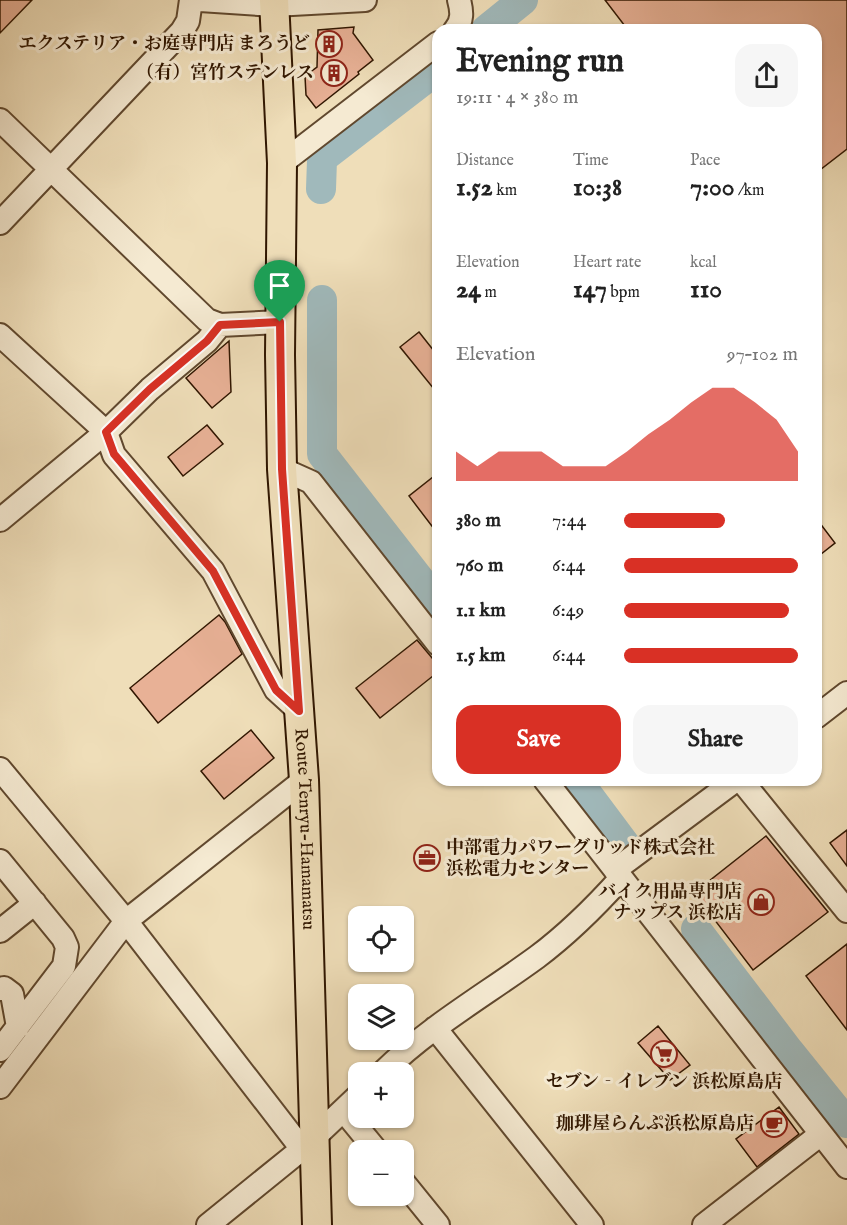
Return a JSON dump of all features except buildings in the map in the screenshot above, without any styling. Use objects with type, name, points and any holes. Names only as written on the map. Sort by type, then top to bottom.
[{"type":"main road","name":"Route Tenryu-Hamamatsu","points":[[274,2],[282,163],[280,322],[282,469],[304,780],[308,1143],[317,1225]]},
{"type":"street","points":[[0,223],[182,31],[188,21],[191,0]]},
{"type":"street","points":[[200,0],[274,2],[365,0]]},
{"type":"street","points":[[459,0],[462,17],[460,24]]},
{"type":"street","points":[[282,163],[432,49]]},
{"type":"street","points":[[0,120],[207,320],[220,325],[280,322]]},
{"type":"street","points":[[0,520],[106,432],[150,389],[207,341],[220,325]]},
{"type":"street","points":[[0,335],[106,432],[114,454],[213,571],[276,690],[299,711]]},
{"type":"street","points":[[282,469],[311,482],[432,636]]},
{"type":"street","points":[[822,712],[847,693]]},
{"type":"street","points":[[0,769],[308,1143]]},
{"type":"street","points":[[0,1087],[126,921],[304,780]]},
{"type":"street","points":[[550,786],[847,1167]]},
{"type":"street","points":[[393,1062],[406,1049],[538,956],[580,922],[618,874],[646,847],[728,786]]},
{"type":"street","points":[[746,786],[847,911]]},
{"type":"street","points":[[0,861],[63,938],[67,947],[64,966],[0,1049]]},
{"type":"street","points":[[0,931],[35,903]]},
{"type":"street","points":[[0,989],[4,988],[12,994],[18,1027]]},
{"type":"street","points":[[435,1028],[592,1225]]},
{"type":"street","points":[[208,1225],[308,1143],[348,1107]]},
{"type":"street","points":[[704,1225],[821,1134]]},
{"type":"street","points":[[414,1195],[438,1225]]},
{"type":"waterway","points":[[493,24],[523,0]]},
{"type":"waterway","points":[[321,189],[322,160],[325,156],[432,74]]},
{"type":"waterway","points":[[322,300],[322,454],[432,595]]},
{"type":"waterway","points":[[581,786],[630,851]]},
{"type":"waterway","points":[[696,929],[847,1123]]},
{"type":"place","name":"エクステリア・お庭専門店 まろうど","points":[[329,44]]},
{"type":"place","name":"（有）宮竹ステンレス","points":[[334,73]]},
{"type":"place","name":"中部電力パワーグリッド株式会社 浜松電力センター","points":[[427,858]]},
{"type":"place","name":"バイク用品専門店 ナップス 浜松店","points":[[761,902]]},
{"type":"place","name":"セブン‐イレブン 浜松原島店","points":[[664,1054]]},
{"type":"place","name":"珈琲屋らんぷ浜松原島店","points":[[774,1124]]},
{"type":"route","points":[[280,322],[282,469],[299,711],[276,690],[213,571],[114,454],[106,432],[150,389],[207,341],[220,325],[280,322]]}]
